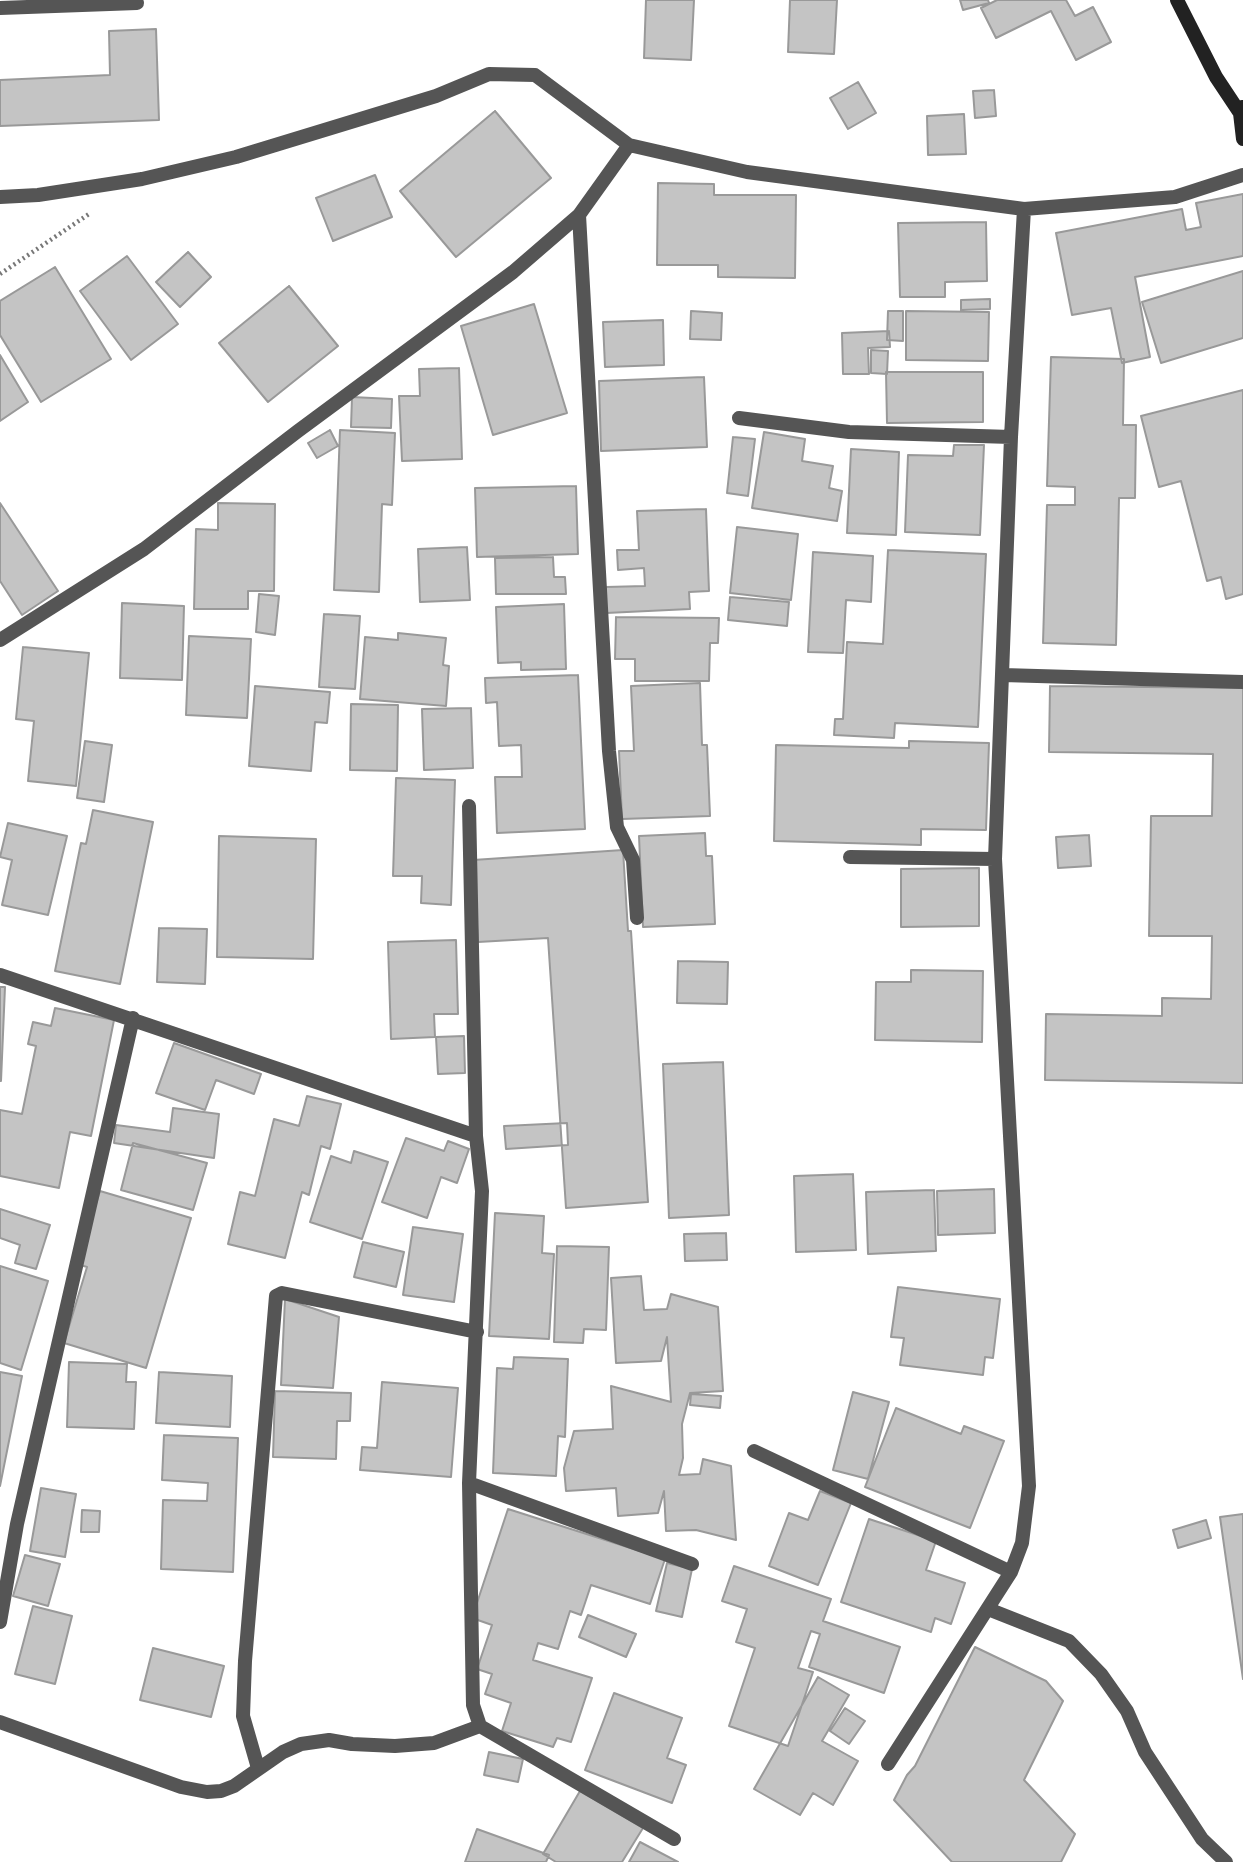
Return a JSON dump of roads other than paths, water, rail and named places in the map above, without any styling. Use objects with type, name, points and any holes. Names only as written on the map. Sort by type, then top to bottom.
[{"type":"main road","points":[[1177,0],[1216,77],[1242,109],[1243,139]]},
{"type":"street","points":[[0,8],[137,3]]},
{"type":"street","points":[[0,197],[38,195],[142,179],[236,158],[436,96],[489,74],[535,75],[629,145],[747,172],[1024,209],[1175,197],[1243,175]]},
{"type":"street","points":[[0,640],[144,549],[513,272],[579,215],[629,145]]},
{"type":"street","points":[[888,1764],[1011,1572],[1022,1543],[1029,1486],[995,859],[1011,437],[1024,209]]},
{"type":"street","points":[[579,215],[609,751],[617,827],[633,860],[637,918]]},
{"type":"street","points":[[740,418],[849,432],[1011,437]]},
{"type":"street","points":[[1003,675],[1243,682]]},
{"type":"street","points":[[469,806],[476,1136],[482,1191],[469,1483],[473,1705],[480,1726],[674,1839]]},
{"type":"street","points":[[850,858],[995,859]]},
{"type":"street","points":[[0,975],[476,1136]]},
{"type":"street","points":[[0,1622],[17,1524],[132,1018]]},
{"type":"street","points":[[258,1768],[243,1716],[247,1634],[276,1296],[282,1293],[477,1332]]},
{"type":"street","points":[[754,1451],[1011,1572]]},
{"type":"street","points":[[469,1483],[692,1564]]},
{"type":"street","points":[[988,1609],[1069,1641],[1101,1674],[1126,1711],[1145,1752],[1202,1839],[1226,1862]]},
{"type":"street","points":[[0,1722],[181,1787],[207,1792],[234,1786],[283,1752],[301,1744],[329,1740],[395,1746],[434,1743],[480,1726]]}]
